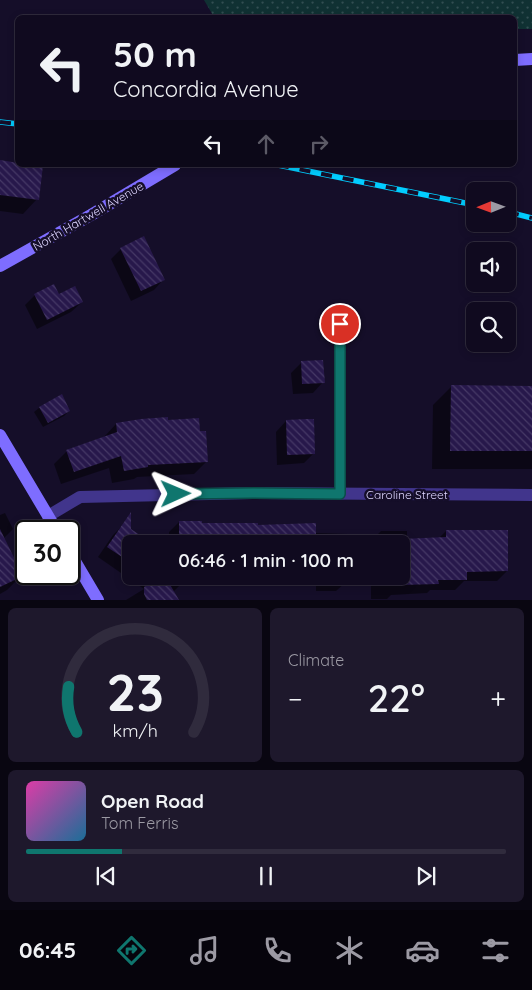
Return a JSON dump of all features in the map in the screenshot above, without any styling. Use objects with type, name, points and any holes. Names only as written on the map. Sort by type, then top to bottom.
[{"type":"street","points":[[517,60],[532,59]]},
{"type":"street","name":"North Hartwell Avenue","points":[[0,266],[172,167]]},
{"type":"street","points":[[340,324],[340,494]]},
{"type":"street","points":[[0,435],[50,520]]},
{"type":"street","name":"Caroline Street","points":[[48,516],[80,497],[253,493],[532,495]]},
{"type":"street","points":[[80,570],[98,600]]},
{"type":"green space","points":[[204,0],[532,0],[532,29],[517,29],[517,15],[213,15]]},
{"type":"building","points":[[0,160],[15,162],[15,167],[43,167],[39,200],[0,195]]},
{"type":"building","points":[[144,236],[165,280],[141,291],[120,248]]},
{"type":"building","points":[[54,284],[59,294],[75,286],[83,302],[47,320],[34,294]]},
{"type":"building","points":[[323,360],[325,383],[302,384],[301,361]]},
{"type":"building","points":[[451,385],[532,386],[532,451],[450,451]]},
{"type":"building","points":[[62,394],[70,411],[48,423],[39,407]]},
{"type":"building","points":[[168,417],[168,420],[199,418],[200,431],[206,431],[208,462],[148,465],[148,467],[124,471],[121,456],[74,472],[66,450],[117,432],[116,423]]},
{"type":"building","points":[[314,419],[315,454],[287,455],[286,420]]},
{"type":"building","points":[[131,512],[131,529],[140,535],[122,535],[122,557],[107,547]]},
{"type":"building","points":[[179,521],[258,523],[258,525],[316,523],[316,535],[179,535]]},
{"type":"building","points":[[0,529],[15,560],[15,580],[0,587]]},
{"type":"building","points":[[446,530],[508,530],[508,571],[467,572],[467,580],[438,580],[439,584],[410,585],[410,539],[446,537]]},
{"type":"building","points":[[147,585],[170,585],[179,600],[147,600],[144,594],[144,587]]},
{"type":"railway","points":[[0,122],[15,124]]},
{"type":"railway","points":[[288,167],[466,203]]},
{"type":"railway","points":[[516,214],[532,218]]},
{"type":"route","points":[[176,494],[340,494],[340,324]]}]
